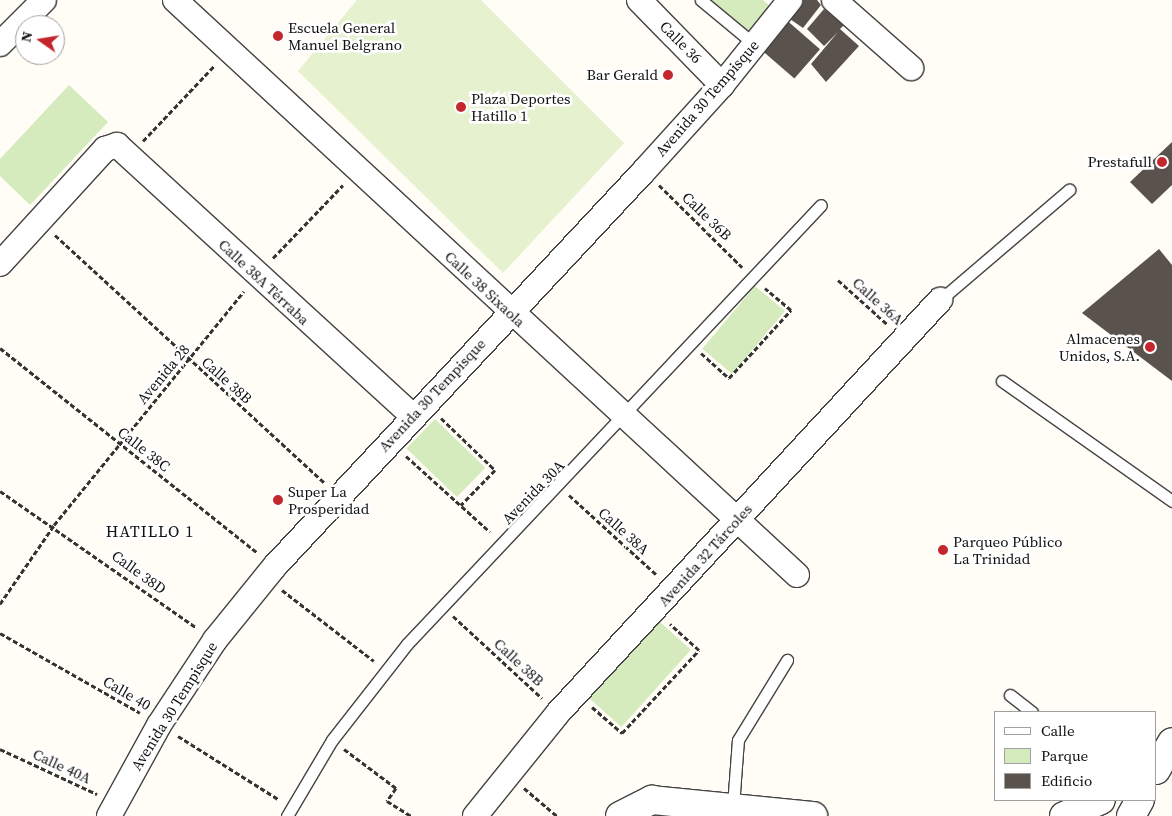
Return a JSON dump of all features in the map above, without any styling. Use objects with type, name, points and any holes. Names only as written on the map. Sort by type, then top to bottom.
[{"type":"street","points":[[0,44],[44,0]]},
{"type":"street","name":"Calle 38 Sixaola","points":[[175,0],[230,49],[357,170],[624,418],[797,575]]},
{"type":"street","name":"Calle 36","points":[[639,0],[722,85]]},
{"type":"street","name":"Avenida 30 Tempisque","points":[[112,809],[159,724],[215,640],[270,572],[338,495],[644,171],[722,85],[790,0]]},
{"type":"street","points":[[834,0],[911,68]]},
{"type":"street","points":[[0,264],[38,219],[105,149],[124,149]]},
{"type":"street","name":"Calle 38A Térraba","points":[[124,149],[256,276],[419,410]]},
{"type":"street","name":"Avenida 32 Tárcoles","points":[[475,816],[558,713],[656,611],[902,338],[940,300]]},
{"type":"street","points":[[620,816],[652,800],[733,806],[813,816]]},
{"type":"street","points":[[1064,816],[1099,801]]},
{"type":"street","points":[[1131,816],[1139,801]]},
{"type":"lane","points":[[701,0],[754,44]]},
{"type":"lane","points":[[940,300],[1068,190]]},
{"type":"lane","name":"Avenida 30A","points":[[290,812],[332,740],[387,670],[443,607],[624,418],[821,205]]},
{"type":"lane","points":[[1002,381],[1172,501]]},
{"type":"lane","points":[[733,806],[738,740],[787,660]]},
{"type":"lane","points":[[1010,696],[1031,711]]},
{"type":"path","points":[[124,149],[230,49]]},
{"type":"path","name":"Avenida 28","points":[[0,604],[54,525],[118,444],[190,362],[256,276],[357,170]]},
{"type":"path","name":"Calle 36B","points":[[644,171],[753,278],[791,310],[729,378],[692,345]]},
{"type":"path","name":"Calle 38B","points":[[38,219],[190,362],[338,495]]},
{"type":"path","name":"Calle 36A","points":[[838,280],[902,338]]},
{"type":"path","name":"Calle 38C","points":[[0,348],[118,444],[387,670]]},
{"type":"path","points":[[419,410],[495,470],[461,505]]},
{"type":"path","points":[[389,441],[503,544]]},
{"type":"path","name":"Calle 38A","points":[[559,486],[674,591]]},
{"type":"path","name":"Calle 38D","points":[[0,491],[54,525],[215,640]]},
{"type":"path","name":"Calle 38B","points":[[443,607],[558,713]]},
{"type":"path","points":[[576,694],[622,733],[698,650],[656,611]]},
{"type":"path","name":"Calle 40","points":[[0,632],[159,724],[290,812]]},
{"type":"path","points":[[332,740],[396,788],[387,802],[411,816]]},
{"type":"path","name":"Calle 40A","points":[[0,749],[112,809]]},
{"type":"path","points":[[508,775],[557,816]]},
{"type":"green space","name":"Plaza Deportes Hatillo 1","points":[[357,0],[481,0],[624,143],[503,273],[298,71]]},
{"type":"green space","points":[[709,0],[763,0],[771,7],[749,33]]},
{"type":"green space","points":[[69,85],[108,122],[30,205],[0,176],[0,159]]},
{"type":"green space","points":[[755,286],[785,311],[732,374],[702,349]]},
{"type":"green space","points":[[435,419],[485,468],[457,497],[407,448]]},
{"type":"green space","points":[[659,621],[691,650],[621,727],[589,698]]},
{"type":"building","points":[[799,0],[817,0],[821,5],[803,28],[787,17]]},
{"type":"building","points":[[824,9],[845,24],[840,29],[859,46],[826,82],[811,64],[838,32],[824,46],[807,29]]},
{"type":"building","points":[[783,17],[820,49],[794,79],[757,46]]},
{"type":"building","name":"Prestafull","points":[[1172,142],[1172,185],[1152,204],[1130,182]]},
{"type":"building","name":"Almacenes Unidos, S.A.","points":[[1159,249],[1172,265],[1172,381],[1082,313]]},
{"type":"place","name":"Escuela General Manuel Belgrano","points":[[278,36]]},
{"type":"place","name":"Bar Gerald","points":[[668,75]]},
{"type":"place","name":"Plaza Deportes Hatillo 1","points":[[461,107]]},
{"type":"place","name":"Prestafull","points":[[1162,162]]},
{"type":"place","name":"Almacenes Unidos, S.A.","points":[[1150,347]]},
{"type":"place","name":"Super La Prosperidad","points":[[278,500]]},
{"type":"place","name":"Parqueo Público La Trinidad","points":[[943,550]]},
{"type":"district","name":"HATILLO 1","points":[[150,531]]}]
